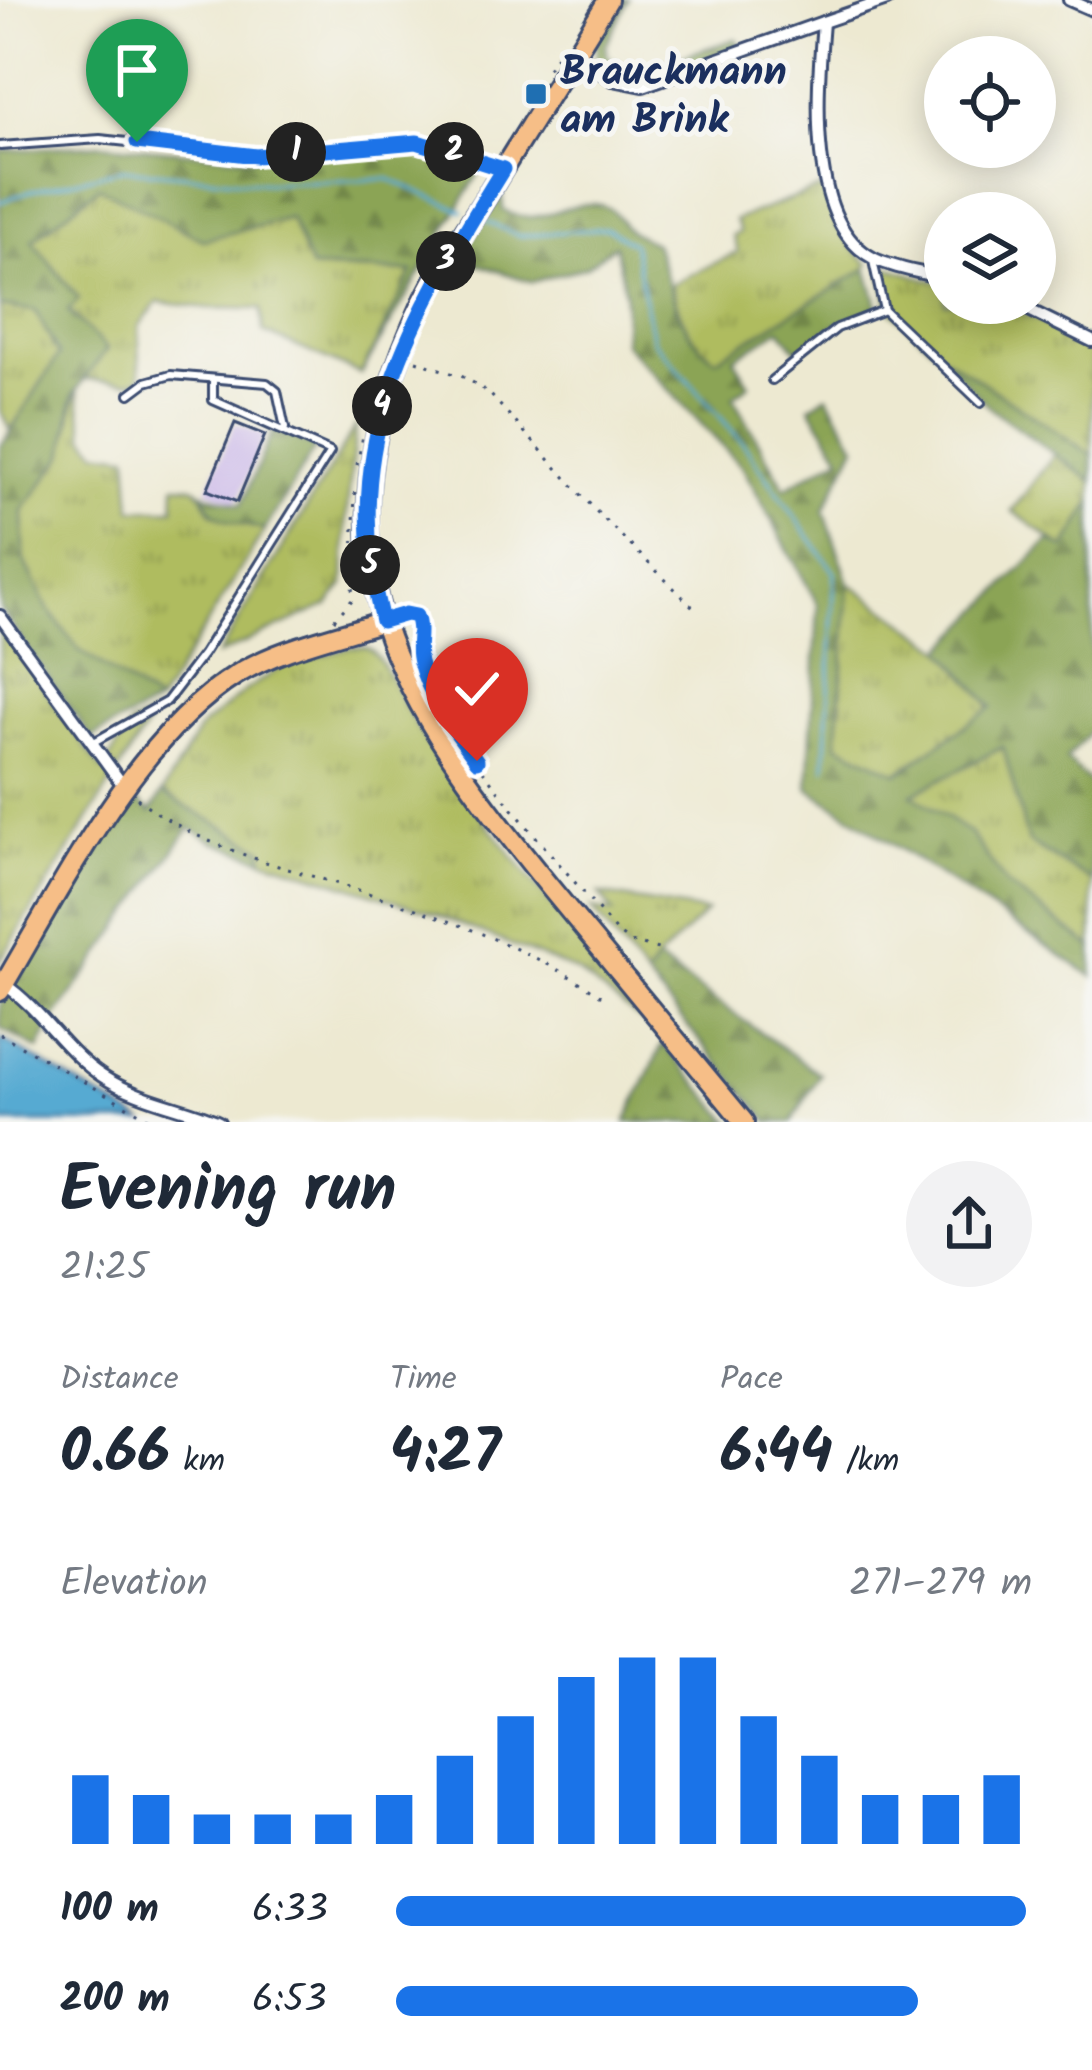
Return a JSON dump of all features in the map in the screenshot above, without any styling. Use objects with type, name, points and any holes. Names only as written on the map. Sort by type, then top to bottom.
[{"type":"main road","points":[[608,0],[436,278],[400,356],[382,403],[369,489],[368,553],[382,621],[413,696],[461,772],[744,1122]]},
{"type":"main road","points":[[2,988],[126,789],[168,734],[211,693],[272,656],[382,621]]},
{"type":"street","points":[[574,56],[614,80],[643,86],[886,0]]},
{"type":"street","points":[[1070,0],[1092,10]]},
{"type":"street","points":[[823,22],[818,134],[825,181],[839,219],[872,258],[924,273]]},
{"type":"street","points":[[1056,323],[1092,341]]},
{"type":"street","points":[[0,616],[126,789]]},
{"type":"street","points":[[2,988],[24,998],[105,1078],[219,1122]]},
{"type":"lane","points":[[0,146],[100,139],[256,156],[417,142],[503,169]]},
{"type":"lane","points":[[872,258],[884,310],[981,403]]},
{"type":"lane","points":[[772,380],[838,328],[884,310]]},
{"type":"lane","points":[[130,394],[159,377],[274,386],[285,430]]},
{"type":"lane","points":[[90,744],[167,701],[203,654],[330,452],[213,400],[213,382]]},
{"type":"path","points":[[400,356],[466,378],[489,393],[597,512],[697,611]]},
{"type":"path","points":[[382,621],[416,616],[421,632],[420,663],[447,719],[477,761],[616,932],[630,942],[658,949]]},
{"type":"path","points":[[126,789],[161,817],[215,846],[453,923],[572,976],[606,999]]},
{"type":"path","points":[[0,1034],[155,1122]]},
{"type":"green space","points":[[619,0],[628,0],[605,47],[608,57],[635,71],[736,39],[742,47],[644,82],[618,76],[597,65],[596,43]]},
{"type":"green space","points":[[101,144],[251,158],[391,148],[424,150],[483,166],[361,374],[412,272],[311,268],[290,218],[203,240],[99,187],[32,240],[79,299],[68,311],[107,349],[73,395],[64,455],[23,510],[24,560],[48,609],[79,650],[158,703],[91,738],[0,609],[0,447],[59,355],[35,311],[0,306],[0,151]]},
{"type":"green space","points":[[99,186],[203,239],[290,218],[311,268],[413,272],[361,374],[263,332],[261,309],[158,302],[139,326],[140,378],[131,382],[82,379],[107,349],[68,310],[78,298],[32,241]]},
{"type":"green space","points":[[821,188],[840,229],[869,264],[867,268],[716,359],[686,326],[671,284],[738,252],[733,236],[740,232],[735,220]]},
{"type":"green space","points":[[502,193],[503,209],[529,217],[582,204],[609,208],[629,230],[655,243],[684,322],[716,359],[867,268],[879,308],[834,326],[797,351],[780,329],[734,358],[750,384],[733,397],[785,488],[841,456],[810,407],[827,395],[856,445],[824,510],[849,583],[837,744],[898,773],[992,707],[943,649],[1049,540],[1065,548],[1092,502],[1092,730],[1066,759],[1092,784],[1092,881],[1028,842],[1003,747],[912,794],[970,833],[1007,885],[1092,947],[1092,976],[808,788],[818,605],[743,468],[624,343],[625,293],[615,245],[586,267],[532,282],[474,263],[466,249]]},
{"type":"green space","points":[[880,265],[924,278],[924,324],[1046,324],[1092,347],[1092,455],[937,352],[889,309]]},
{"type":"green space","points":[[0,306],[35,310],[59,355],[11,430],[0,411]]},
{"type":"green space","points":[[937,352],[1092,455],[1092,481],[989,407]]},
{"type":"green space","points":[[77,387],[85,436],[97,451],[128,455],[132,509],[174,509],[175,485],[185,485],[200,491],[212,513],[265,530],[158,703],[79,650],[48,609],[24,560],[23,510],[64,455]]},
{"type":"green space","points":[[356,425],[344,585],[328,605],[218,655]]},
{"type":"green space","points":[[274,428],[315,448],[265,530],[219,516],[203,493],[241,505]]},
{"type":"green space","points":[[1055,453],[1092,481],[1092,502],[1065,549],[1012,511]]},
{"type":"green space","points":[[849,583],[943,649],[993,707],[897,773],[837,744]]},
{"type":"green space","points":[[0,626],[102,770],[131,725],[154,714],[0,961]]},
{"type":"green space","points":[[365,647],[373,653],[449,773],[658,1033],[576,971],[428,911],[263,859],[263,849],[162,793],[200,728],[246,690],[285,665]]},
{"type":"green space","points":[[1004,747],[1028,841],[1092,881],[1092,947],[1007,885],[970,833],[911,794]]},
{"type":"green space","points":[[162,793],[263,849],[263,859],[190,828],[54,1020],[39,1050],[0,1028],[0,1005],[128,794],[151,812]]},
{"type":"green space","points":[[600,894],[706,912],[646,977],[591,909],[613,913]]},
{"type":"green space","points":[[657,960],[820,1074],[792,1122],[769,1122],[646,977]]},
{"type":"green space","points":[[663,1044],[731,1122],[626,1122]]},
{"type":"water","points":[[0,1038],[143,1122],[0,1122]]},
{"type":"building","points":[[235,423],[265,435],[237,502],[207,490]]},
{"type":"waterway","points":[[0,202],[123,169],[266,183],[389,179],[463,211]]},
{"type":"waterway","points":[[483,220],[519,236],[607,228],[633,244],[653,340],[743,443],[835,573],[825,768]]},
{"type":"place","name":"Brauckmann am Brink","points":[[536,94]]},
{"type":"route","points":[[137,142],[256,156],[417,142],[503,169],[423,301],[382,403],[368,522],[368,553],[382,621],[416,616],[421,632],[420,663],[447,719],[477,761]]}]
